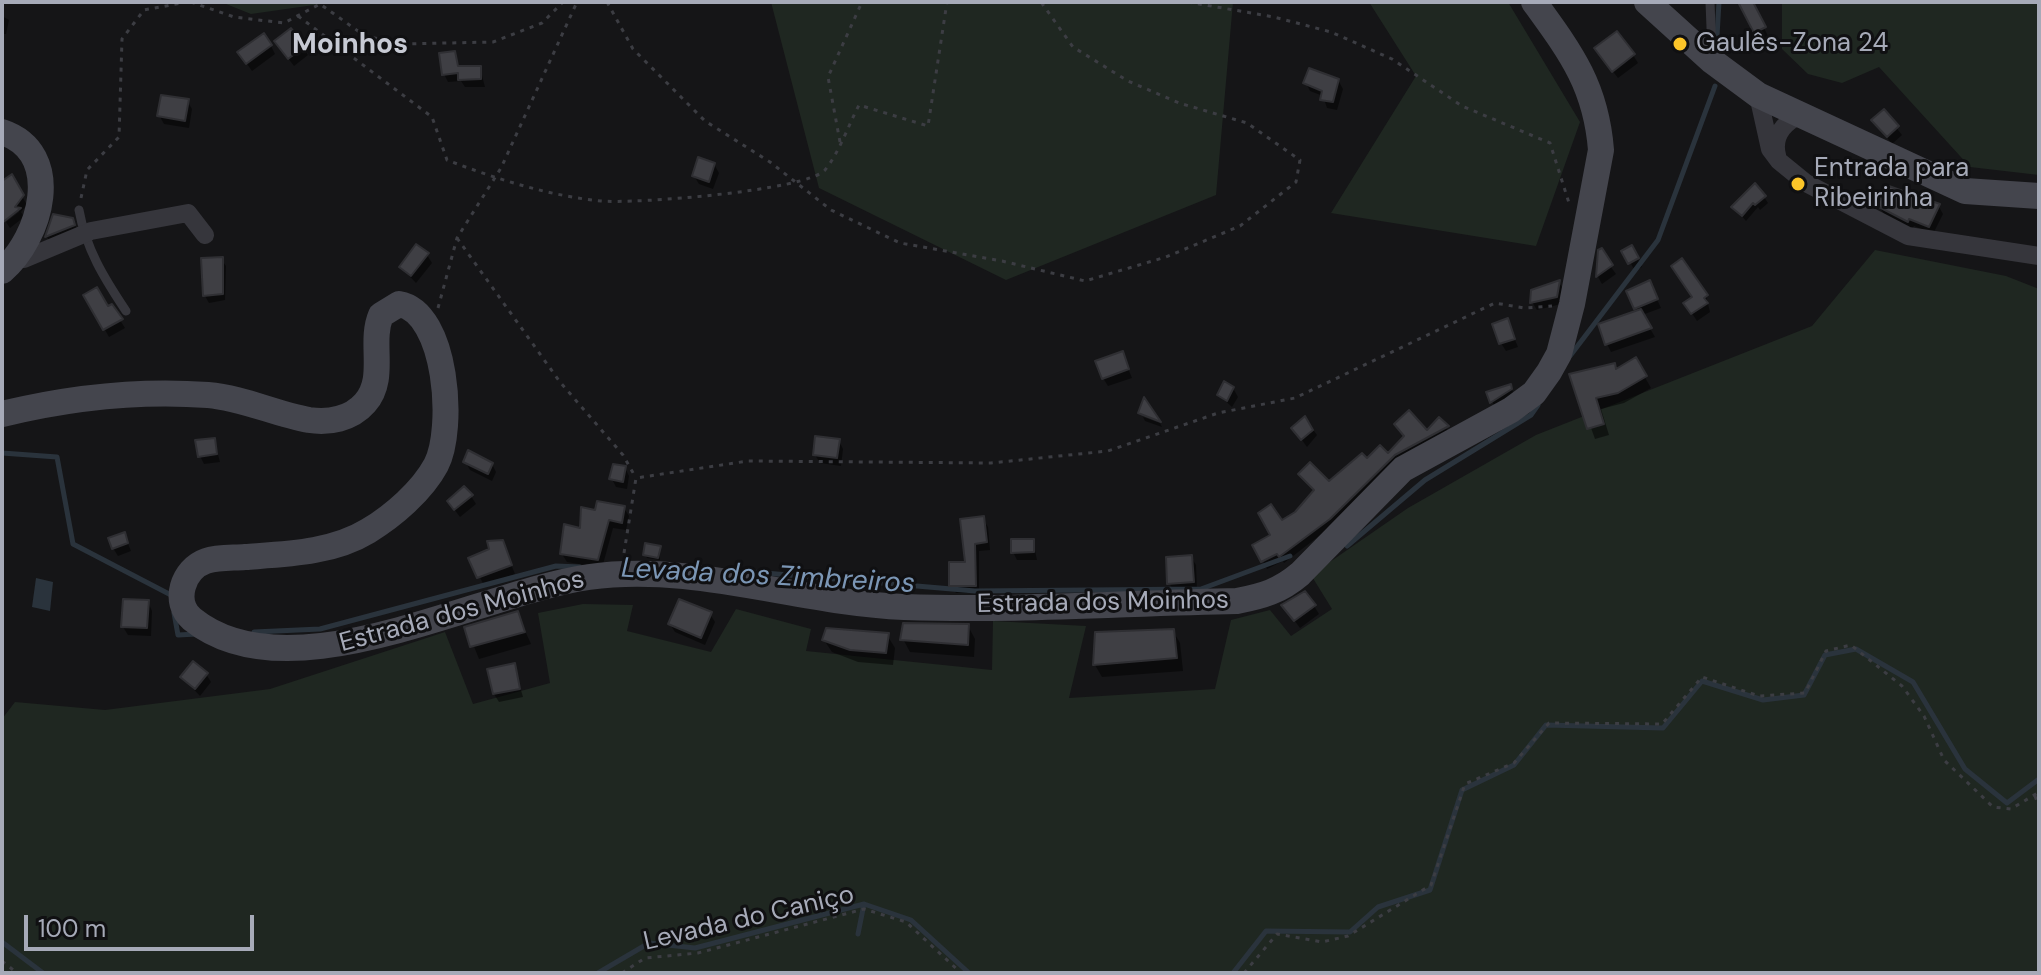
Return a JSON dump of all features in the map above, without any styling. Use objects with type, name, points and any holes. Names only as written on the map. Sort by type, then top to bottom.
[{"type":"street","name":"Estrada dos Moinhos","points":[[2,414],[58,401],[208,395],[305,419],[334,420],[356,411],[374,389],[375,337],[381,315],[399,304],[416,310],[433,333],[447,408],[442,448],[425,481],[388,516],[349,541],[321,549],[200,563],[186,577],[182,592],[189,617],[214,631],[269,649],[331,647],[534,590],[620,573],[661,574],[900,607],[1237,601],[1263,596],[1282,589],[1300,574],[1403,469],[1511,410],[1534,393],[1559,354],[1572,304],[1601,150],[1596,110],[1584,75],[1534,2]]},
{"type":"street","points":[[1647,2],[1712,61],[1758,95],[1965,191],[2039,196]]},
{"type":"street","points":[[1758,95],[1764,131],[1779,161],[1806,183],[1908,236],[2039,256]]},
{"type":"street","points":[[1779,161],[1774,143],[1783,126],[1800,115]]},
{"type":"street","points":[[2,132],[25,144],[32,152],[39,175],[35,224],[9,265]]},
{"type":"street","points":[[9,265],[84,234],[188,213],[205,235]]},
{"type":"lane","points":[[1710,2],[1712,61]]},
{"type":"lane","points":[[79,210],[84,234],[97,266],[126,311]]},
{"type":"path","points":[[79,210],[87,170],[119,137],[122,39],[144,10],[189,2],[234,17],[284,23],[320,4],[365,36],[402,44],[493,42],[542,23],[563,2]]},
{"type":"path","points":[[437,317],[442,284],[457,238],[494,178],[577,2]]},
{"type":"path","points":[[607,2],[633,49],[705,121],[797,183],[831,210],[900,243],[1002,261],[1085,281],[1166,257],[1240,226],[1296,182],[1300,160],[1247,123],[1179,103],[1128,81],[1073,47],[1041,2]]},
{"type":"path","points":[[840,142],[828,77],[862,2]]},
{"type":"path","points":[[298,16],[432,117],[447,160],[494,178],[602,201],[703,195],[797,183],[824,171],[859,105],[928,126],[947,2]]},
{"type":"path","points":[[1188,2],[1274,17],[1331,32],[1392,59],[1462,106],[1550,143],[1578,229],[1587,231]]},
{"type":"path","points":[[457,238],[560,382],[623,455],[636,478],[620,573]]},
{"type":"path","points":[[636,478],[748,461],[991,463],[1108,451],[1218,413],[1295,398],[1495,303],[1524,308],[1572,304]]},
{"type":"path","points":[[1244,973],[1277,934],[1322,942],[1348,936],[1431,885],[1465,784],[1514,763],[1549,723],[1662,724],[1702,677],[1759,696],[1805,693],[1826,651],[1851,645],[1902,686],[1924,716],[1944,760],[1993,807],[2011,809],[2039,792]]},
{"type":"path","points":[[2034,796],[2039,807]]},
{"type":"path","name":"Levada do Caniço","points":[[622,973],[645,958],[698,953],[864,909],[906,922],[961,973]]},
{"type":"path","points":[[2,961],[17,973]]},
{"type":"shaded area","points":[[221,2],[335,2],[251,14]]},
{"type":"shaded area","points":[[771,2],[1233,2],[1216,195],[1006,280],[819,188]]},
{"type":"shaded area","points":[[1369,2],[1508,2],[1580,122],[1536,246],[1331,213],[1416,76]]},
{"type":"shaded area","points":[[1782,2],[2039,2],[2039,175],[1970,167],[1879,67],[1842,83],[1808,74],[1782,49]]},
{"type":"shaded area","points":[[1875,250],[2006,276],[2039,289],[2039,973],[2,973],[2,719],[15,702],[105,710],[270,689],[445,632],[473,704],[550,683],[538,613],[583,604],[633,605],[627,631],[711,652],[736,609],[811,629],[806,651],[992,670],[993,621],[1086,626],[1069,698],[1215,689],[1231,620],[1270,610],[1291,636],[1332,609],[1311,575],[1408,508],[1536,435],[1812,326]]},
{"type":"shaded area","points":[[36,578],[53,582],[50,611],[32,607]]},
{"type":"building","points":[[1738,2],[1753,2],[1766,27],[1754,33]]},
{"type":"building","points":[[291,28],[305,46],[288,59],[274,41]]},
{"type":"building","points":[[1617,31],[1635,54],[1612,72],[1594,48]]},
{"type":"building","points":[[264,33],[272,45],[246,64],[237,52]]},
{"type":"building","points":[[455,51],[458,66],[481,66],[481,79],[458,80],[458,73],[442,75],[439,53]]},
{"type":"building","points":[[1309,68],[1339,79],[1333,102],[1320,100],[1322,91],[1303,83]]},
{"type":"building","points":[[161,95],[189,99],[185,121],[157,116]]},
{"type":"building","points":[[1884,109],[1899,126],[1887,137],[1871,120]]},
{"type":"building","points":[[698,157],[715,163],[709,182],[692,176]]},
{"type":"building","points":[[12,174],[24,195],[15,207],[21,208],[2,223],[2,181]]},
{"type":"building","points":[[1755,183],[1766,196],[1755,205],[1753,203],[1742,216],[1731,207]]},
{"type":"building","points":[[1886,185],[1940,204],[1929,227],[1909,219],[1908,222],[1877,206]]},
{"type":"building","points":[[53,214],[73,218],[75,225],[45,237]]},
{"type":"building","points":[[416,244],[429,253],[411,276],[399,267]]},
{"type":"building","points":[[1632,245],[1639,258],[1628,264],[1621,251]]},
{"type":"building","points":[[1602,248],[1613,265],[1596,277],[1598,250]]},
{"type":"building","points":[[223,257],[223,294],[203,296],[201,258]]},
{"type":"building","points":[[1682,258],[1708,295],[1704,298],[1708,303],[1691,314],[1683,303],[1692,297],[1671,266]]},
{"type":"building","points":[[1560,280],[1557,297],[1530,303],[1531,290]]},
{"type":"building","points":[[1650,280],[1658,299],[1634,309],[1626,291]]},
{"type":"building","points":[[97,287],[108,306],[112,304],[123,319],[103,330],[83,295]]},
{"type":"building","points":[[1641,309],[1652,328],[1605,345],[1598,324]]},
{"type":"building","points":[[1508,318],[1515,339],[1499,344],[1492,324]]},
{"type":"building","points":[[1123,351],[1129,369],[1102,379],[1095,361]]},
{"type":"building","points":[[1636,357],[1647,376],[1618,393],[1596,398],[1604,424],[1587,429],[1569,374],[1615,363],[1616,369]]},
{"type":"building","points":[[1224,381],[1234,387],[1227,401],[1217,395]]},
{"type":"building","points":[[1511,384],[1512,389],[1490,403],[1486,392]]},
{"type":"building","points":[[1144,397],[1161,422],[1138,413]]},
{"type":"building","points":[[1409,410],[1427,430],[1439,417],[1449,426],[1395,455],[1330,519],[1279,557],[1277,554],[1261,562],[1252,545],[1270,535],[1258,513],[1271,504],[1282,520],[1295,512],[1314,490],[1298,474],[1310,462],[1329,481],[1362,453],[1367,458],[1380,445],[1388,453],[1404,436],[1394,424]]},
{"type":"building","points":[[1305,416],[1313,430],[1301,440],[1291,428]]},
{"type":"building","points":[[815,436],[840,439],[837,458],[813,455]]},
{"type":"building","points":[[215,438],[217,454],[198,457],[195,440]]},
{"type":"building","points":[[468,450],[493,463],[488,474],[463,462]]},
{"type":"building","points":[[613,464],[626,466],[623,482],[609,479]]},
{"type":"building","points":[[464,486],[473,495],[454,510],[447,501]]},
{"type":"building","points":[[597,501],[625,506],[622,523],[609,520],[598,560],[560,554],[564,524],[580,528],[581,507],[595,510]]},
{"type":"building","points":[[984,516],[987,542],[975,544],[976,586],[949,586],[949,562],[965,562],[960,519]]},
{"type":"building","points":[[125,532],[128,543],[112,549],[108,538]]},
{"type":"building","points":[[1011,539],[1034,539],[1034,552],[1011,553]]},
{"type":"building","points":[[503,540],[512,565],[477,578],[468,558],[489,549],[487,541]]},
{"type":"building","points":[[645,543],[661,546],[658,558],[643,555]]},
{"type":"building","points":[[1192,555],[1194,582],[1167,584],[1166,557]]},
{"type":"building","points":[[1305,591],[1316,605],[1294,621],[1281,605]]},
{"type":"building","points":[[123,599],[149,600],[147,628],[121,627]]},
{"type":"building","points":[[679,599],[712,612],[701,638],[668,624]]},
{"type":"building","points":[[518,611],[525,632],[470,647],[464,627]]},
{"type":"building","points":[[903,623],[969,624],[968,645],[900,640]]},
{"type":"building","points":[[826,628],[889,633],[886,653],[850,650],[822,640]]},
{"type":"building","points":[[1174,629],[1177,658],[1093,665],[1095,632]]},
{"type":"building","points":[[193,661],[208,673],[195,689],[180,677]]},
{"type":"building","points":[[515,663],[520,689],[493,694],[487,669]]},
{"type":"waterway","name":"Levada dos Zimbreiros","points":[[1716,53],[1719,2]]},
{"type":"waterway","name":"Levada dos Zimbreiros","points":[[1570,356],[1658,240],[1715,86]]},
{"type":"waterway","name":"Levada dos Zimbreiros","points":[[1347,546],[1425,480],[1531,415],[1538,405]]},
{"type":"waterway","name":"Levada dos Zimbreiros","points":[[2,453],[57,457],[73,544],[171,595],[172,599]]},
{"type":"waterway","name":"Levada dos Zimbreiros","points":[[730,570],[975,591],[1201,589],[1290,556]]},
{"type":"waterway","name":"Levada dos Zimbreiros","points":[[254,632],[320,629],[556,566],[580,567]]},
{"type":"waterway","name":"Levada dos Zimbreiros","points":[[174,613],[178,635],[197,634]]},
{"type":"waterway","name":"Levada do Caniço","points":[[1233,973],[1266,931],[1350,932],[1378,907],[1430,890],[1462,790],[1514,765],[1546,725],[1663,728],[1702,681],[1763,700],[1804,695],[1825,655],[1856,649],[1913,682],[1965,769],[2007,803],[2039,779]]},
{"type":"waterway","points":[[858,934],[864,904]]},
{"type":"waterway","name":"Levada do Caniço","points":[[598,973],[649,943],[695,948],[864,904],[911,920],[969,973]]},
{"type":"waterway","name":"Levada do Caniço","points":[[2,942],[43,973]]},
{"type":"place","name":"Gaulês-Zona 24","points":[[1680,44]]},
{"type":"place","name":"Entrada para Ribeirinha","points":[[1798,184]]},
{"type":"district","name":"Moinhos","points":[[350,46]]}]
